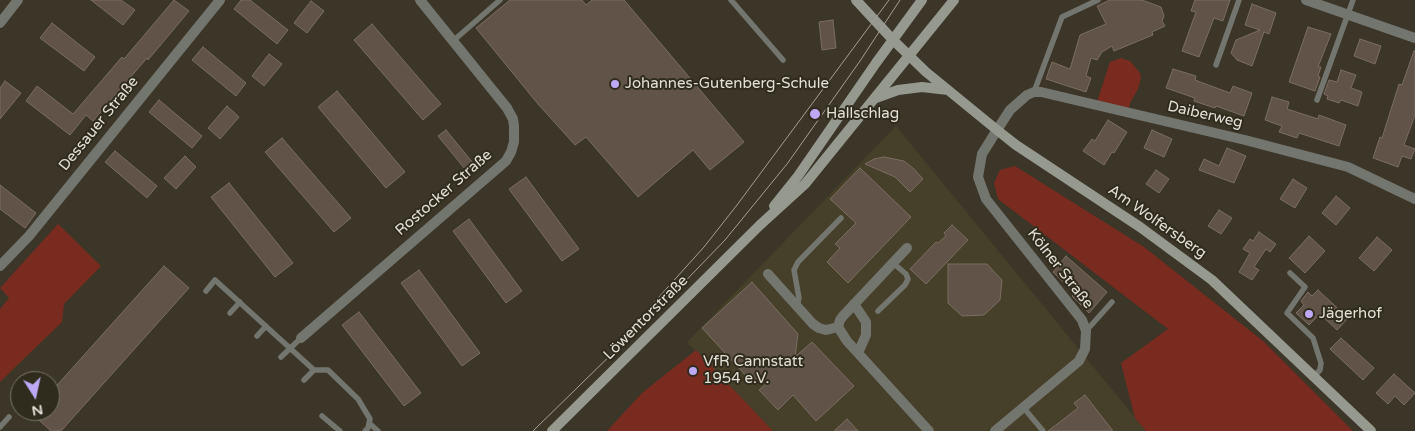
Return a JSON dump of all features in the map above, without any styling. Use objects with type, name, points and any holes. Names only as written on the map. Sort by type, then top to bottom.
[{"type":"main road","points":[[856,0],[909,57]]},
{"type":"main road","name":"Löwentorstraße","points":[[760,225],[798,176],[922,0]]},
{"type":"main road","name":"Löwentorstraße","points":[[552,431],[760,225],[805,184],[954,0]]},
{"type":"main road","name":"Am Wolfersberg","points":[[909,57],[1016,145],[1140,227],[1212,280],[1371,431]]},
{"type":"main road","points":[[876,98],[898,90],[922,87],[948,90]]},
{"type":"street","points":[[0,23],[18,0]]},
{"type":"street","name":"Dessauer Straße","points":[[0,266],[29,236],[220,0]]},
{"type":"street","name":"Rostocker Straße","points":[[301,338],[506,161],[511,152],[514,142],[510,113],[420,0]]},
{"type":"street","points":[[1306,0],[1415,38]]},
{"type":"street","points":[[997,130],[1010,110],[1027,95],[1034,92]]},
{"type":"street","name":"Daiberweg","points":[[1034,92],[1245,140],[1348,167],[1415,199]]},
{"type":"street","name":"Kölner Straße","points":[[995,431],[1079,361],[1086,348],[1086,332],[1082,320],[986,200],[978,177],[982,154],[997,130]]},
{"type":"street","points":[[907,248],[840,320],[838,327],[847,341],[929,431]]},
{"type":"street","points":[[768,274],[819,328],[831,329],[838,327]]},
{"type":"street","points":[[854,304],[866,322],[866,335],[858,353]]},
{"type":"lane","points":[[453,41],[500,0]]},
{"type":"lane","points":[[731,0],[783,60]]},
{"type":"lane","points":[[1034,92],[1062,17],[1098,0]]},
{"type":"lane","points":[[1216,65],[1239,0]]},
{"type":"lane","points":[[1316,100],[1353,0]]},
{"type":"lane","points":[[797,306],[799,298],[794,270],[798,262],[841,218]]},
{"type":"lane","points":[[878,311],[905,286],[908,279],[906,274],[893,263]]},
{"type":"lane","points":[[1290,273],[1305,288],[1287,313],[1313,338],[1321,364],[1320,370],[1314,376]]},
{"type":"lane","points":[[206,291],[215,280],[314,370],[328,370],[358,399],[370,419],[365,431]]},
{"type":"lane","points":[[230,313],[240,302]]},
{"type":"lane","points":[[1086,332],[1112,302]]},
{"type":"lane","points":[[257,336],[266,326]]},
{"type":"lane","points":[[281,357],[301,338]]},
{"type":"lane","points":[[304,380],[314,370]]},
{"type":"lane","points":[[1023,407],[1043,431]]},
{"type":"lane","points":[[322,416],[340,431]]},
{"type":"lane","points":[[0,427],[9,417]]},
{"type":"lane","points":[[369,422],[378,431]]},
{"type":"shaded area","points":[[1121,58],[1130,61],[1140,73],[1141,78],[1138,89],[1130,103],[1128,113],[1096,105],[1110,62]]},
{"type":"shaded area","name":"Hallschlag","points":[[896,126],[1146,431],[773,431],[687,342]]},
{"type":"shaded area","points":[[1015,166],[1144,247],[1263,341],[1353,431],[1146,431],[1135,418],[1121,363],[1168,329],[998,199],[994,183],[1000,170]]},
{"type":"shaded area","points":[[58,224],[101,266],[64,304],[62,322],[0,382],[0,309],[9,298],[0,288]]},
{"type":"shaded area","name":"VfR Cannstatt 1954 e.V.","points":[[696,350],[773,431],[607,431],[642,393]]},
{"type":"building","points":[[91,0],[121,0],[135,10],[123,25]]},
{"type":"building","points":[[174,0],[189,11],[93,121],[86,115],[70,135],[26,101],[37,86],[73,114],[122,57],[124,59]]},
{"type":"building","points":[[241,0],[250,0],[288,30],[277,44],[234,9]]},
{"type":"building","points":[[510,0],[582,0],[586,5],[592,0],[624,0],[744,142],[710,170],[693,150],[638,197],[586,137],[575,145],[538,104],[476,28]]},
{"type":"building","points":[[1110,0],[1142,0],[1161,7],[1164,16],[1162,21],[1165,26],[1152,32],[1153,35],[1114,51],[1112,46],[1102,52],[1097,60],[1091,58],[1086,76],[1091,78],[1086,92],[1046,79],[1052,62],[1070,69],[1080,35],[1106,24],[1097,6]]},
{"type":"building","points":[[1195,0],[1230,0],[1223,21],[1214,18],[1199,57],[1182,51],[1196,12],[1191,11]]},
{"type":"building","points":[[311,1],[324,11],[307,33],[294,23]]},
{"type":"building","points":[[1252,4],[1276,13],[1269,34],[1264,32],[1252,66],[1237,60],[1231,53],[1236,40],[1260,30],[1245,25]]},
{"type":"building","points":[[833,20],[836,48],[822,50],[819,22]]},
{"type":"building","points":[[52,23],[95,57],[84,71],[40,38]]},
{"type":"building","points":[[372,24],[441,104],[423,120],[354,40]]},
{"type":"building","points":[[1308,27],[1331,34],[1318,67],[1321,67],[1318,76],[1320,77],[1315,91],[1289,82]]},
{"type":"building","points":[[1360,39],[1381,46],[1375,64],[1354,56]]},
{"type":"building","points":[[203,47],[246,83],[236,96],[192,60]]},
{"type":"building","points":[[1414,51],[1415,115],[1404,145],[1415,149],[1411,159],[1402,156],[1398,167],[1373,158],[1380,137],[1382,138],[1399,84],[1402,85]]},
{"type":"building","points":[[269,54],[282,64],[264,86],[252,76]]},
{"type":"building","points":[[1173,69],[1196,76],[1195,80],[1230,93],[1233,86],[1252,93],[1244,116],[1216,106],[1215,108],[1194,101],[1195,98],[1166,88]]},
{"type":"building","points":[[1341,70],[1356,75],[1351,88],[1362,92],[1358,106],[1341,100],[1339,103],[1327,99],[1328,96],[1324,94],[1329,80],[1337,82]]},
{"type":"building","points":[[5,81],[21,93],[0,119],[0,88]]},
{"type":"building","points":[[337,91],[405,172],[386,188],[318,107]]},
{"type":"building","points":[[1272,97],[1289,102],[1287,109],[1318,119],[1319,115],[1346,125],[1339,146],[1299,133],[1297,138],[1279,132],[1282,126],[1265,120]]},
{"type":"building","points":[[159,100],[202,136],[192,148],[149,112]]},
{"type":"building","points":[[227,106],[239,117],[220,139],[208,128]]},
{"type":"building","points":[[1108,120],[1127,132],[1104,165],[1083,151],[1092,139],[1095,141]]},
{"type":"building","points":[[446,130],[473,163],[465,169],[438,136]]},
{"type":"building","points":[[1152,130],[1172,139],[1164,157],[1144,148]]},
{"type":"building","points":[[282,138],[351,218],[334,232],[265,152]]},
{"type":"building","points":[[1227,148],[1246,156],[1234,183],[1199,170],[1204,159],[1219,166]]},
{"type":"building","points":[[115,151],[157,186],[147,198],[105,162]]},
{"type":"building","points":[[185,156],[196,167],[176,189],[164,178]]},
{"type":"building","points":[[884,157],[904,161],[923,179],[910,192],[895,177],[865,164],[874,159]]},
{"type":"building","points":[[860,168],[911,217],[848,283],[827,262],[840,248],[835,244],[856,223],[830,199]]},
{"type":"building","points":[[1156,170],[1169,179],[1159,193],[1146,184]]},
{"type":"building","points":[[526,177],[579,249],[562,261],[509,189]]},
{"type":"building","points":[[1293,179],[1307,188],[1295,208],[1280,199]]},
{"type":"building","points":[[229,183],[293,263],[275,277],[211,197]]},
{"type":"building","points":[[0,185],[36,213],[25,228],[0,209]]},
{"type":"building","points":[[1336,196],[1350,208],[1336,225],[1322,213]]},
{"type":"building","points":[[1219,210],[1232,218],[1221,234],[1208,226]]},
{"type":"building","points":[[469,219],[522,291],[506,303],[453,231]]},
{"type":"building","points":[[952,225],[968,240],[926,284],[910,269],[936,242],[938,243],[946,236],[944,233]]},
{"type":"building","points":[[1259,232],[1276,244],[1270,252],[1266,249],[1254,267],[1259,270],[1252,280],[1239,272],[1250,253],[1243,249],[1250,239],[1253,241]]},
{"type":"building","points":[[1309,236],[1325,251],[1305,273],[1289,258]]},
{"type":"building","points":[[1377,237],[1392,250],[1374,271],[1359,258]]},
{"type":"building","points":[[1066,256],[1107,292],[1089,313],[1072,296],[1075,293],[1053,272]]},
{"type":"building","points":[[948,264],[987,264],[1002,280],[1000,300],[984,315],[962,316],[948,303]]},
{"type":"building","points":[[164,266],[189,288],[61,431],[51,431],[40,421],[60,421],[60,382]]},
{"type":"building","points":[[419,270],[480,353],[462,366],[401,283]]},
{"type":"building","points":[[752,282],[798,334],[795,357],[812,342],[854,386],[816,421],[793,395],[778,410],[759,390],[769,381],[749,379],[702,328]]},
{"type":"building","points":[[1318,290],[1348,318],[1337,330],[1320,314],[1309,325],[1296,313],[1304,305],[1301,301],[1308,292],[1312,296]]},
{"type":"building","points":[[359,312],[421,393],[404,406],[342,325]]},
{"type":"building","points":[[1341,338],[1374,368],[1363,380],[1330,349]]},
{"type":"building","points":[[1394,374],[1415,393],[1404,405],[1395,396],[1388,404],[1376,393]]},
{"type":"building","points":[[1085,395],[1113,431],[1048,431],[1078,408],[1074,403]]},
{"type":"building","points":[[847,419],[858,431],[834,431]]},
{"type":"tram line","points":[[649,308],[704,247],[737,205],[889,0]]},
{"type":"tram line","points":[[533,431],[669,298],[725,240],[787,164],[860,61],[900,0]]},
{"type":"place","name":"Johannes-Gutenberg-Schule","points":[[615,84]]},
{"type":"place","name":"Hallschlag","points":[[815,114]]},
{"type":"place","name":"Jägerhof","points":[[1309,314]]},
{"type":"place","name":"VfR Cannstatt 1954 e.V.","points":[[693,371]]}]
